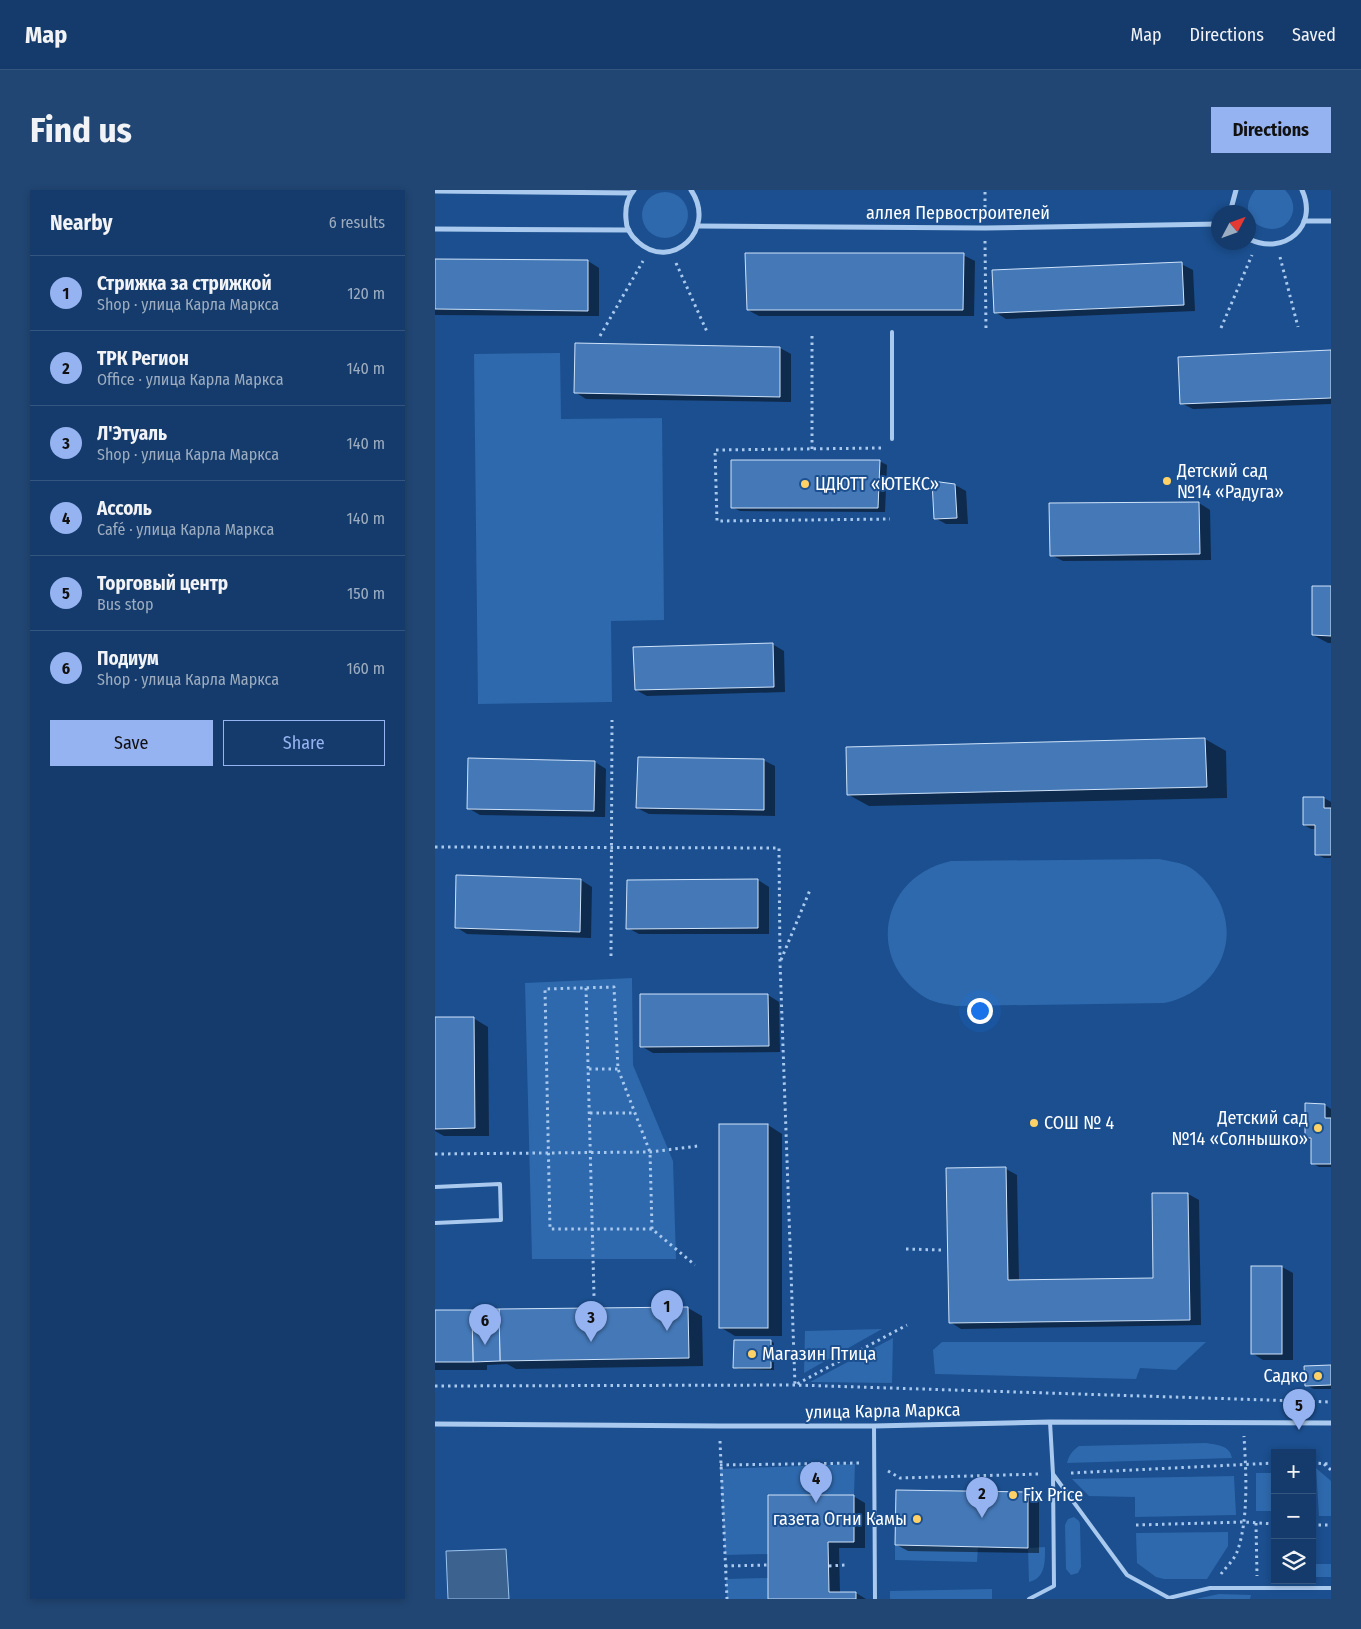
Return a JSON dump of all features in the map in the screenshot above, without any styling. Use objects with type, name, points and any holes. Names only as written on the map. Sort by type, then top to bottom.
[{"type":"street","points":[[633,192],[627,202],[625,211],[629,230],[641,245],[660,252],[679,248],[694,235],[700,217],[696,197],[691,190]]},
{"type":"street","points":[[1232,205],[1236,190]]},
{"type":"street","points":[[1257,243],[1277,244],[1293,236],[1299,230],[1304,221],[1306,210],[1306,200],[1302,190]]},
{"type":"street","points":[[435,191],[633,192]]},
{"type":"street","points":[[1304,221],[1331,221]]},
{"type":"street","name":"аллея Первостроителей","points":[[698,226],[985,228],[1211,224]]},
{"type":"street","points":[[435,229],[629,230]]},
{"type":"street","name":"улица Карла Маркса","points":[[435,1424],[874,1426],[1050,1422],[1331,1423]]},
{"type":"lane","points":[[891,332],[892,439]]},
{"type":"lane","points":[[435,1187],[500,1184],[501,1220],[435,1223]]},
{"type":"lane","points":[[1029,1599],[1054,1586],[1053,1474],[1050,1422]]},
{"type":"lane","points":[[874,1426],[875,1599]]},
{"type":"lane","points":[[1053,1474],[1127,1575],[1169,1598],[1210,1588],[1331,1588]]},
{"type":"path","points":[[985,190],[986,330]]},
{"type":"path","points":[[1221,328],[1257,243]]},
{"type":"path","points":[[1277,244],[1298,328]]},
{"type":"path","points":[[600,336],[650,249]]},
{"type":"path","points":[[670,251],[708,334]]},
{"type":"path","points":[[812,333],[812,449]]},
{"type":"path","points":[[882,448],[715,450],[717,521],[890,519]]},
{"type":"path","points":[[611,720],[611,956]]},
{"type":"path","points":[[435,847],[779,848],[780,962],[795,1385]]},
{"type":"path","points":[[780,962],[810,890]]},
{"type":"path","points":[[652,1229],[650,1152],[619,1069],[614,987],[545,989],[550,1228],[652,1229],[695,1265]]},
{"type":"path","points":[[586,988],[594,1296]]},
{"type":"path","points":[[589,1069],[619,1069]]},
{"type":"path","points":[[590,1113],[635,1113]]},
{"type":"path","points":[[435,1154],[650,1152],[698,1146]]},
{"type":"path","points":[[906,1249],[941,1250]]},
{"type":"path","points":[[795,1385],[907,1325]]},
{"type":"path","points":[[435,1386],[795,1385],[1331,1402]]},
{"type":"path","points":[[720,1441],[727,1599]]},
{"type":"path","points":[[720,1465],[875,1462],[900,1478],[1053,1474],[1271,1463]]},
{"type":"path","points":[[1316,1463],[1331,1464]]},
{"type":"path","points":[[1210,1588],[1237,1553],[1244,1522],[1245,1464]]},
{"type":"path","points":[[1324,1464],[1331,1470]]},
{"type":"path","points":[[1136,1525],[1244,1522],[1271,1524]]},
{"type":"path","points":[[1256,1523],[1257,1588]]},
{"type":"path","points":[[1316,1525],[1331,1525]]},
{"type":"path","points":[[725,1566],[768,1565]]},
{"type":"path","points":[[829,1566],[845,1565]]},
{"type":"shaded area","points":[[1255,190],[1285,190],[1290,197],[1293,211],[1288,222],[1280,227],[1271,229],[1261,227],[1256,223],[1256,205],[1249,205]]},
{"type":"shaded area","points":[[665,192],[678,196],[684,202],[688,215],[684,228],[678,234],[665,238],[652,234],[646,228],[642,215],[646,202],[652,196]]},
{"type":"shaded area","points":[[560,353],[561,419],[662,418],[664,620],[611,621],[612,702],[478,704],[474,354]]},
{"type":"shaded area","points":[[1159,859],[1185,865],[1206,881],[1221,906],[1226,924],[1226,942],[1221,959],[1212,974],[1199,987],[1183,997],[1164,1003],[956,1006],[926,998],[906,982],[894,963],[888,942],[889,921],[896,901],[909,883],[927,870],[951,861]]},
{"type":"shaded area","points":[[632,978],[633,1065],[673,1161],[676,1259],[532,1259],[525,983]]},
{"type":"shaded area","points":[[882,1329],[804,1373],[805,1331]]},
{"type":"shaded area","points":[[893,1338],[892,1383],[810,1382]]},
{"type":"shaded area","points":[[942,1342],[1206,1342],[1176,1370],[1140,1368],[1136,1379],[935,1374],[933,1350]]},
{"type":"shaded area","points":[[1206,1443],[1226,1448],[1229,1450],[1232,1458],[1067,1463],[1071,1453],[1079,1446]]},
{"type":"shaded area","points":[[855,1464],[854,1495],[768,1495],[768,1554],[725,1555],[720,1469]]},
{"type":"shaded area","points":[[1316,1468],[1331,1481],[1331,1516],[1319,1516]]},
{"type":"shaded area","points":[[1256,1473],[1271,1473],[1271,1511],[1256,1511]]},
{"type":"shaded area","points":[[1234,1476],[1236,1515],[1135,1517],[1135,1497],[1089,1496],[1072,1479]]},
{"type":"shaded area","points":[[1074,1517],[1080,1524],[1081,1567],[1078,1573],[1071,1575],[1066,1569],[1065,1525],[1068,1519]]},
{"type":"shaded area","points":[[1228,1532],[1228,1546],[1207,1579],[1164,1579],[1156,1577],[1137,1563],[1136,1533]]},
{"type":"shaded area","points":[[895,1545],[978,1547],[977,1562],[895,1560]]},
{"type":"shaded area","points":[[1045,1547],[1042,1573],[1035,1580],[1029,1582],[1028,1548]]},
{"type":"shaded area","points":[[506,1549],[509,1599],[448,1599],[446,1551]]},
{"type":"shaded area","points":[[1316,1564],[1331,1564],[1331,1577],[1316,1577]]},
{"type":"shaded area","points":[[768,1578],[768,1599],[727,1599],[726,1579]]},
{"type":"shaded area","points":[[992,1589],[992,1599],[890,1599],[890,1591]]},
{"type":"shaded area","points":[[1219,1594],[1251,1595],[1250,1599],[1196,1599]]},
{"type":"building","points":[[745,253],[964,253],[963,310],[747,310]]},
{"type":"building","points":[[435,259],[588,260],[588,311],[435,309]]},
{"type":"building","points":[[1182,262],[1184,305],[994,313],[992,270]]},
{"type":"building","points":[[575,343],[780,347],[780,397],[574,393]]},
{"type":"building","points":[[1331,350],[1331,398],[1180,404],[1178,357]]},
{"type":"building","name":"ЦДЮТТ «ЮТЕКС»","points":[[731,460],[880,460],[878,508],[731,508]]},
{"type":"building","points":[[932,481],[955,484],[957,518],[934,519]]},
{"type":"building","points":[[1199,502],[1200,554],[1050,556],[1049,503]]},
{"type":"building","points":[[1312,586],[1331,586],[1331,636],[1312,635]]},
{"type":"building","points":[[773,643],[774,687],[635,690],[633,647]]},
{"type":"building","points":[[1205,738],[1207,787],[847,795],[846,747]]},
{"type":"building","points":[[638,757],[764,759],[764,810],[636,808]]},
{"type":"building","points":[[468,758],[595,761],[594,811],[467,809]]},
{"type":"building","points":[[1303,797],[1324,797],[1324,808],[1331,808],[1331,855],[1315,855],[1315,825],[1303,825]]},
{"type":"building","points":[[456,875],[581,879],[580,932],[455,928]]},
{"type":"building","points":[[758,879],[758,928],[626,929],[627,880]]},
{"type":"building","points":[[640,994],[768,994],[769,1046],[640,1047]]},
{"type":"building","points":[[435,1017],[474,1017],[475,1128],[435,1129]]},
{"type":"building","name":"Детский сад №14 «Солнышко»","points":[[1305,1103],[1325,1104],[1325,1118],[1331,1118],[1331,1164],[1311,1164],[1311,1138],[1305,1138]]},
{"type":"building","points":[[719,1124],[768,1124],[768,1328],[719,1328]]},
{"type":"building","points":[[1006,1167],[1008,1280],[1153,1278],[1152,1193],[1188,1193],[1190,1320],[949,1323],[946,1168]]},
{"type":"building","points":[[1251,1266],[1282,1266],[1282,1354],[1251,1354]]},
{"type":"building","points":[[688,1307],[689,1358],[500,1361],[499,1309]]},
{"type":"building","points":[[499,1309],[500,1361],[473,1362],[472,1310]]},
{"type":"building","points":[[435,1310],[472,1310],[473,1362],[435,1362]]},
{"type":"building","name":"Магазин Птица","points":[[734,1340],[771,1340],[771,1368],[733,1368]]},
{"type":"building","name":"Садко","points":[[1331,1365],[1331,1385],[1305,1386],[1304,1366]]},
{"type":"building","points":[[896,1490],[1028,1492],[1028,1548],[895,1545]]},
{"type":"building","points":[[768,1495],[854,1495],[854,1542],[828,1542],[829,1592],[856,1592],[856,1599],[768,1599]]},
{"type":"place","name":"Детский сад №14 «Радуга»","points":[[1167,481]]},
{"type":"place","name":"ЦДЮТТ «ЮТЕКС»","points":[[805,484]]},
{"type":"place","name":"СОШ № 4","points":[[1034,1123]]},
{"type":"place","name":"Детский сад №14 «Солнышко»","points":[[1318,1128]]},
{"type":"place","name":"Стрижка за стрижкой","points":[[667,1331]]},
{"type":"place","name":"Л'Этуаль","points":[[591,1342]]},
{"type":"place","name":"Подиум","points":[[485,1345]]},
{"type":"place","name":"Магазин Птица","points":[[752,1354]]},
{"type":"place","name":"Садко","points":[[1318,1376]]},
{"type":"place","name":"Торговый центр","points":[[1299,1430]]},
{"type":"place","name":"Fix Price","points":[[1013,1495]]},
{"type":"place","name":"Ассоль","points":[[816,1503]]},
{"type":"place","name":"ТРК Регион","points":[[982,1518]]},
{"type":"place","name":"газета Огни Камы","points":[[917,1519]]}]
